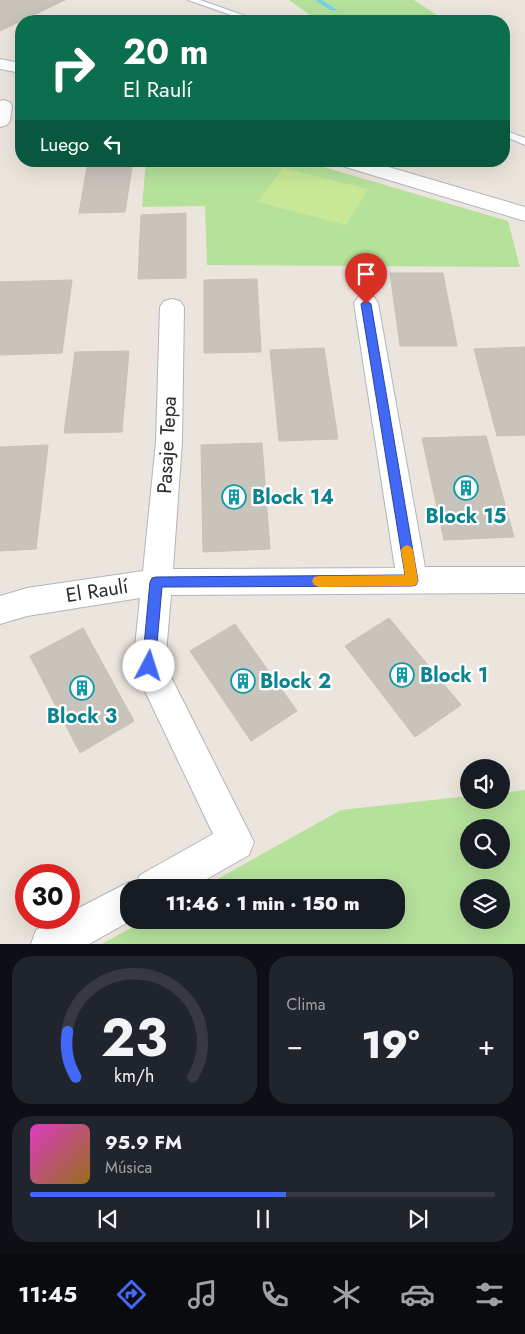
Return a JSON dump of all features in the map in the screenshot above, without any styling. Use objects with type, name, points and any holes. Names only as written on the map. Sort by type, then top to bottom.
[{"type":"street","points":[[0,64],[15,67]]},
{"type":"street","points":[[366,167],[525,214]]},
{"type":"street","points":[[366,304],[412,581]]},
{"type":"street","name":"Pasaje Tepa","points":[[169,879],[236,842],[149,666],[169,442],[172,307]]},
{"type":"street","name":"El Raulí","points":[[0,610],[27,602],[156,582],[525,580]]},
{"type":"street","points":[[50,944],[120,906]]},
{"type":"lane","points":[[192,0],[238,15]]},
{"type":"lane","points":[[510,136],[525,142]]},
{"type":"green space","points":[[289,0],[414,0],[437,15],[310,15]]},
{"type":"green space","points":[[145,167],[324,167],[508,221],[520,267],[207,265],[205,206],[142,207]]},
{"type":"green space","points":[[283,168],[368,189],[346,225],[258,202]]},
{"type":"green space","points":[[525,790],[525,944],[102,944],[129,929],[405,929],[405,879],[217,879],[341,810],[460,797],[460,809],[510,809],[510,792]]},
{"type":"building","points":[[0,0],[65,0],[34,15],[15,15],[15,24],[0,31]]},
{"type":"building","points":[[87,167],[132,167],[125,212],[79,213]]},
{"type":"building","points":[[186,213],[186,278],[138,279],[141,215]]},
{"type":"building","points":[[390,273],[443,273],[457,346],[400,346]]},
{"type":"building","points":[[257,279],[261,352],[204,353],[204,280]]},
{"type":"building","points":[[72,280],[62,353],[0,355],[0,282]]},
{"type":"building","points":[[525,347],[525,435],[497,436],[474,349]]},
{"type":"building","points":[[324,348],[338,439],[279,441],[270,350]]},
{"type":"building","points":[[129,351],[122,432],[64,433],[75,352]]},
{"type":"building","name":"Block 15","points":[[486,436],[514,537],[444,540],[422,438]]},
{"type":"building","name":"Block 14","points":[[262,443],[270,549],[203,552],[201,445]]},
{"type":"building","points":[[48,445],[36,549],[0,551],[0,447]]},
{"type":"building","name":"Block 1","points":[[389,618],[461,705],[415,737],[345,646]]},
{"type":"building","name":"Block 2","points":[[235,624],[297,711],[251,741],[190,651]]},
{"type":"building","name":"Block 3","points":[[83,628],[134,721],[80,753],[30,656]]},
{"type":"waterway","points":[[318,0],[334,10]]},
{"type":"slow traffic","points":[[319,581],[412,581],[407,550]]},
{"type":"place","name":"Block 15","points":[[466,488]]},
{"type":"place","name":"Block 14","points":[[234,497]]},
{"type":"place","name":"Block 1","points":[[402,675]]},
{"type":"place","name":"Block 2","points":[[243,681]]},
{"type":"place","name":"Block 3","points":[[82,688]]},
{"type":"route","points":[[149,666],[156,582],[412,581],[366,304]]}]
